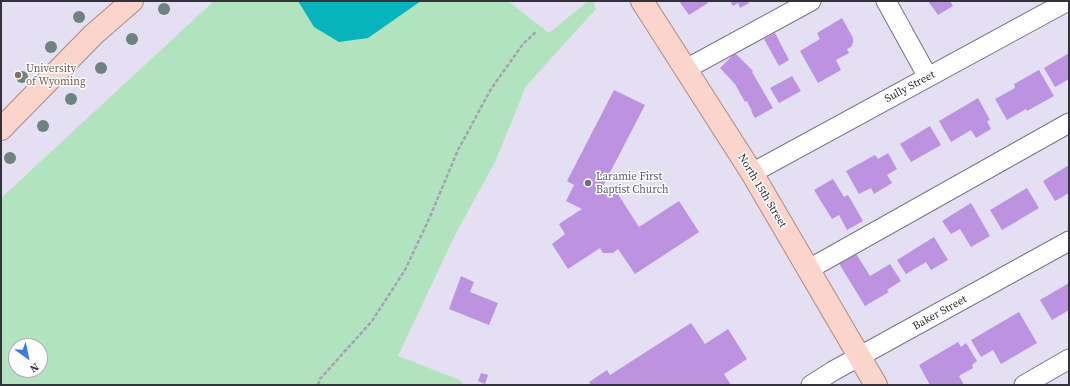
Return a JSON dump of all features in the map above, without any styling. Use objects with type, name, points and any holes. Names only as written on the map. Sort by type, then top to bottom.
[{"type":"main road","points":[[1,129],[93,35],[132,1]]},
{"type":"main road","name":"North 15th Street","points":[[642,1],[752,173],[876,385]]},
{"type":"street","points":[[686,69],[811,1]]},
{"type":"street","points":[[886,1],[928,77]]},
{"type":"street","name":"Sully Street","points":[[752,173],[1068,1]]},
{"type":"street","points":[[809,269],[1069,123]]},
{"type":"street","name":"Baker Street","points":[[811,385],[833,371],[1069,240]]},
{"type":"street","points":[[1024,385],[1069,359]]},
{"type":"path","points":[[318,385],[320,379],[372,321],[405,270],[430,219],[458,150],[491,89],[523,44],[537,31]]},
{"type":"green space","points":[[214,1],[508,1],[549,33],[588,1],[593,1],[596,9],[526,86],[496,160],[454,237],[398,356],[460,380],[464,385],[1,385],[1,198]]},
{"type":"water","points":[[298,1],[421,1],[368,38],[339,42],[314,27]]},
{"type":"building","points":[[679,1],[707,1],[708,3],[689,15]]},
{"type":"building","points":[[730,1],[748,1],[749,3],[740,8],[738,3],[733,6]]},
{"type":"building","points":[[928,1],[950,1],[953,6],[938,15]]},
{"type":"building","points":[[842,18],[853,38],[853,43],[851,47],[847,49],[849,53],[836,60],[841,70],[818,83],[800,51],[820,39],[817,33]]},
{"type":"building","points":[[775,33],[789,60],[779,66],[764,39]]},
{"type":"building","points":[[735,53],[753,71],[752,72],[773,108],[755,118],[747,101],[745,102],[735,84],[720,68]]},
{"type":"building","points":[[1069,53],[1069,79],[1055,87],[1044,68]]},
{"type":"building","points":[[1039,70],[1054,96],[1007,120],[995,99],[1015,88],[1014,84]]},
{"type":"building","points":[[792,76],[801,91],[779,103],[770,88]]},
{"type":"building","name":"Laramie First Baptist Church","points":[[614,90],[645,105],[603,186],[614,188],[639,227],[679,201],[699,232],[635,274],[618,249],[613,253],[603,253],[600,248],[568,269],[552,244],[565,234],[559,224],[582,209],[566,201],[574,185],[567,181]]},
{"type":"building","points":[[978,98],[990,120],[987,121],[991,129],[976,138],[971,130],[951,142],[939,121]]},
{"type":"building","points":[[930,126],[941,145],[911,162],[900,144]]},
{"type":"building","points":[[888,153],[897,169],[887,175],[892,183],[874,194],[871,188],[859,194],[846,171],[875,155],[878,159]]},
{"type":"building","points":[[1069,165],[1069,193],[1055,201],[1043,181]]},
{"type":"building","points":[[833,179],[844,197],[848,195],[863,221],[847,230],[839,215],[832,219],[814,190]]},
{"type":"building","points":[[1027,188],[1039,208],[1002,230],[990,210]]},
{"type":"building","points":[[971,203],[990,236],[971,247],[960,229],[951,234],[942,221]]},
{"type":"building","points":[[934,237],[948,260],[931,270],[926,262],[906,274],[897,260]]},
{"type":"building","points":[[855,252],[870,276],[890,264],[901,281],[887,290],[889,292],[865,306],[838,262]]},
{"type":"building","points":[[461,276],[474,282],[470,292],[498,303],[489,325],[449,309]]},
{"type":"building","points":[[1069,283],[1069,310],[1052,320],[1040,300]]},
{"type":"building","points":[[1019,312],[1037,343],[1001,364],[993,350],[981,357],[971,340]]},
{"type":"building","points":[[691,323],[705,344],[728,329],[747,359],[724,374],[731,385],[591,385],[589,382],[607,370],[610,375]]},
{"type":"building","points":[[958,342],[961,347],[966,343],[977,361],[972,365],[973,368],[959,376],[964,385],[930,385],[919,365]]},
{"type":"building","points":[[481,373],[488,375],[485,384],[478,381]]},
{"type":"place","name":"University of Wyoming","points":[[18,75]]},
{"type":"place","name":"Laramie First Baptist Church","points":[[588,183]]}]
